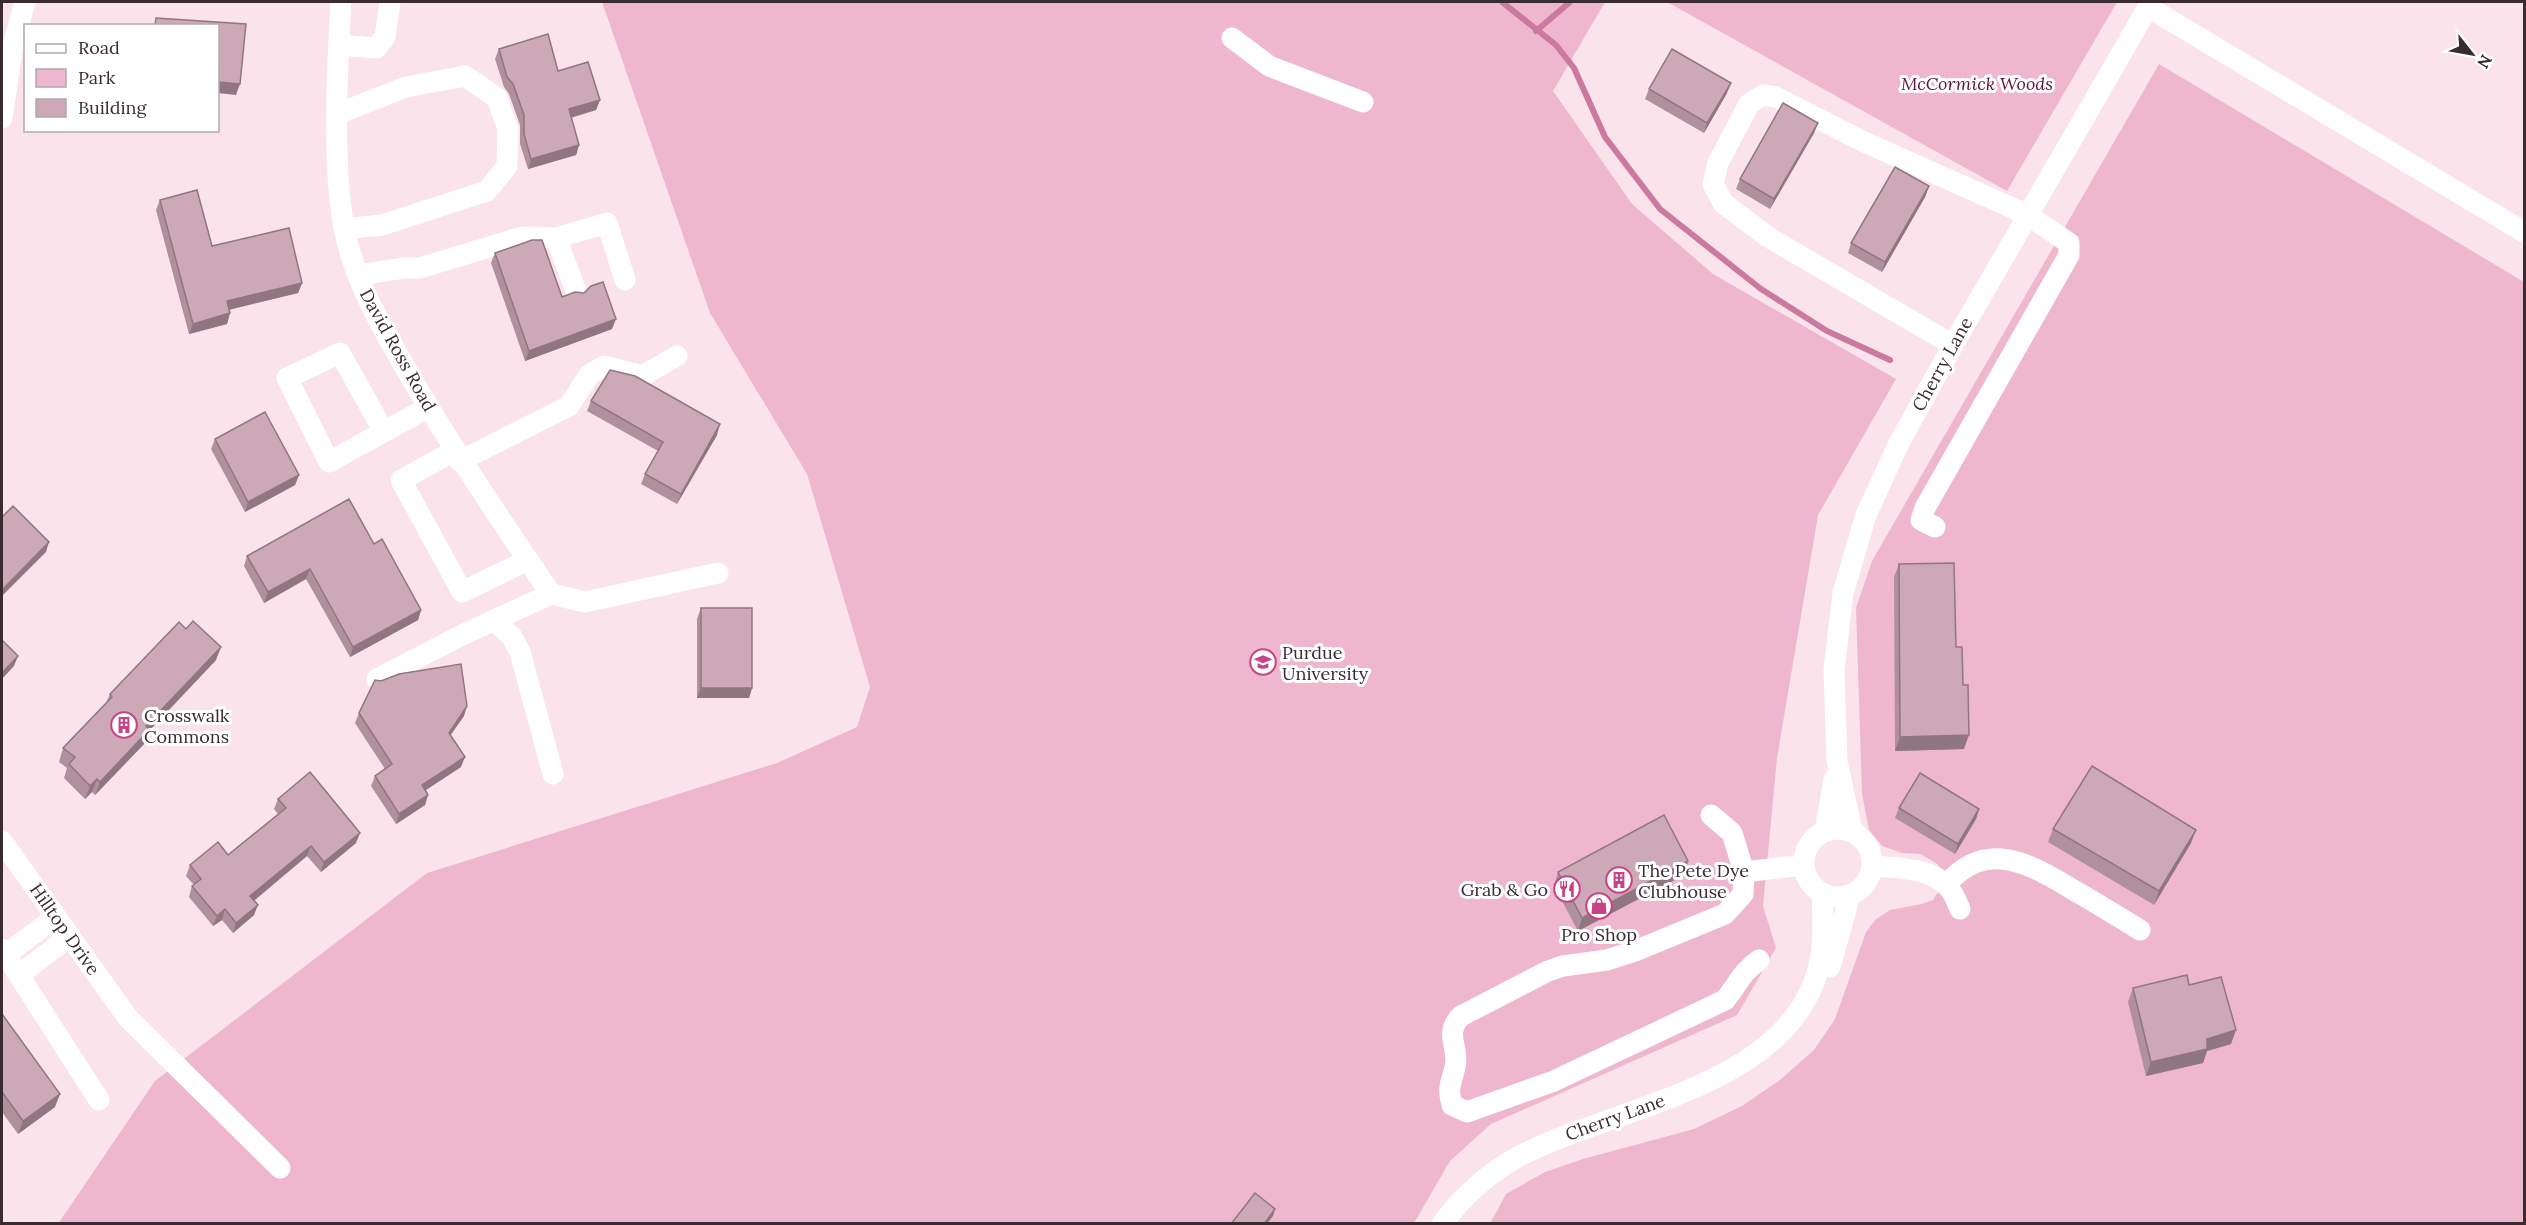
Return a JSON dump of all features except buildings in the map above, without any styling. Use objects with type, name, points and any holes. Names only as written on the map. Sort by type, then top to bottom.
[{"type":"street","points":[[2,118],[13,45],[25,2]]},
{"type":"street","name":"David Ross Road","points":[[341,2],[337,114],[339,179],[344,229],[358,275],[375,315],[457,456],[552,594]]},
{"type":"street","points":[[339,45],[376,48],[385,38],[390,3]]},
{"type":"street","points":[[2150,4],[2524,232]]},
{"type":"street","name":"Cherry Lane","points":[[1852,831],[1837,760],[1834,670],[1843,592],[1866,515],[1899,442],[2026,214],[2150,4]]},
{"type":"street","points":[[1232,38],[1269,66],[1363,102]]},
{"type":"street","points":[[337,114],[406,87],[465,76],[497,98],[508,129],[507,166],[487,191],[382,225],[344,229]]},
{"type":"street","points":[[1935,527],[1921,520],[1925,508],[2069,255],[2068,243],[2026,214],[1862,141],[1776,97],[1763,95],[1749,104],[1718,163],[1713,184],[1723,203],[1768,237],[1953,345]]},
{"type":"street","points":[[358,275],[420,268],[522,237],[556,238],[607,223],[625,280]]},
{"type":"street","points":[[556,238],[576,291]]},
{"type":"street","points":[[384,432],[340,353],[287,378],[329,462],[384,432],[429,407]]},
{"type":"street","points":[[528,560],[462,592],[401,480],[569,406],[589,375],[604,366],[642,376],[677,356]]},
{"type":"street","points":[[377,679],[494,620],[552,594],[585,602],[718,573]]},
{"type":"street","points":[[494,620],[512,637],[520,652],[553,774]]},
{"type":"street","name":"Cherry Lane","points":[[1825,831],[1837,760]]},
{"type":"street","points":[[1711,815],[1732,833],[1744,872],[1743,894],[1725,914],[1635,951],[1607,960],[1563,966],[1548,971],[1461,1016],[1453,1024],[1456,1063],[1448,1089],[1452,1105],[1467,1112],[1554,1081],[1725,1000],[1734,990],[1743,971],[1759,960]]},
{"type":"street","points":[[1843,829],[1852,831],[1868,846],[1872,866],[1865,884],[1850,895],[1840,897],[1822,893],[1806,876],[1804,865],[1809,845],[1825,831],[1843,829]]},
{"type":"street","name":"Hilltop Drive","points":[[2,841],[128,1018],[280,1168]]},
{"type":"street","points":[[1946,885],[1957,872],[1981,859],[2011,860],[2032,866],[2140,930]]},
{"type":"street","points":[[1744,872],[1804,865]]},
{"type":"street","points":[[1872,866],[1910,869],[1939,878],[1946,885],[1960,909]]},
{"type":"street","name":"Cherry Lane","points":[[1795,1018],[1809,991],[1820,958],[1823,929],[1822,893]]},
{"type":"street","name":"Cherry Lane","points":[[1442,1224],[1458,1202],[1482,1179],[1515,1158],[1572,1132],[1721,1076],[1747,1061],[1779,1035],[1816,998],[1825,981],[1850,895]]},
{"type":"street","points":[[56,917],[3,952],[99,1100]]},
{"type":"street","points":[[19,975],[69,937]]},
{"type":"green space","points":[[602,2],[1605,2],[1553,91],[1632,204],[1713,274],[1896,379],[1818,515],[1777,758],[1763,906],[1776,948],[1737,1015],[1491,1124],[1450,1161],[1414,1223],[58,1224],[155,1081],[427,873],[777,763],[857,727],[870,687],[807,474],[710,313]]},
{"type":"green space","name":"McCormick Woods","points":[[1667,2],[2117,2],[2007,191]]},
{"type":"green space","points":[[2159,64],[2524,282],[2524,1223],[1490,1224],[1506,1194],[1545,1172],[1583,1159],[1694,1129],[1742,1106],[1780,1080],[1814,1050],[1835,1019],[1866,932],[1876,919],[1890,910],[1933,900],[1948,876],[1936,863],[1920,854],[1902,853],[1882,846],[1869,830],[1862,794],[1856,608],[1872,561]]},
{"type":"waterway","points":[[1502,2],[1556,45],[1574,68],[1605,137],[1660,209],[1761,289],[1827,331],[1890,360]]},
{"type":"waterway","points":[[1536,31],[1570,2]]},
{"type":"place","name":"Purdue University","points":[[1263,662]]},
{"type":"place","name":"Crosswalk Commons","points":[[124,725]]},
{"type":"place","name":"The Pete Dye Clubhouse","points":[[1619,880]]},
{"type":"place","name":"Grab & Go","points":[[1567,889]]},
{"type":"place","name":"Pro Shop","points":[[1599,906]]}]
